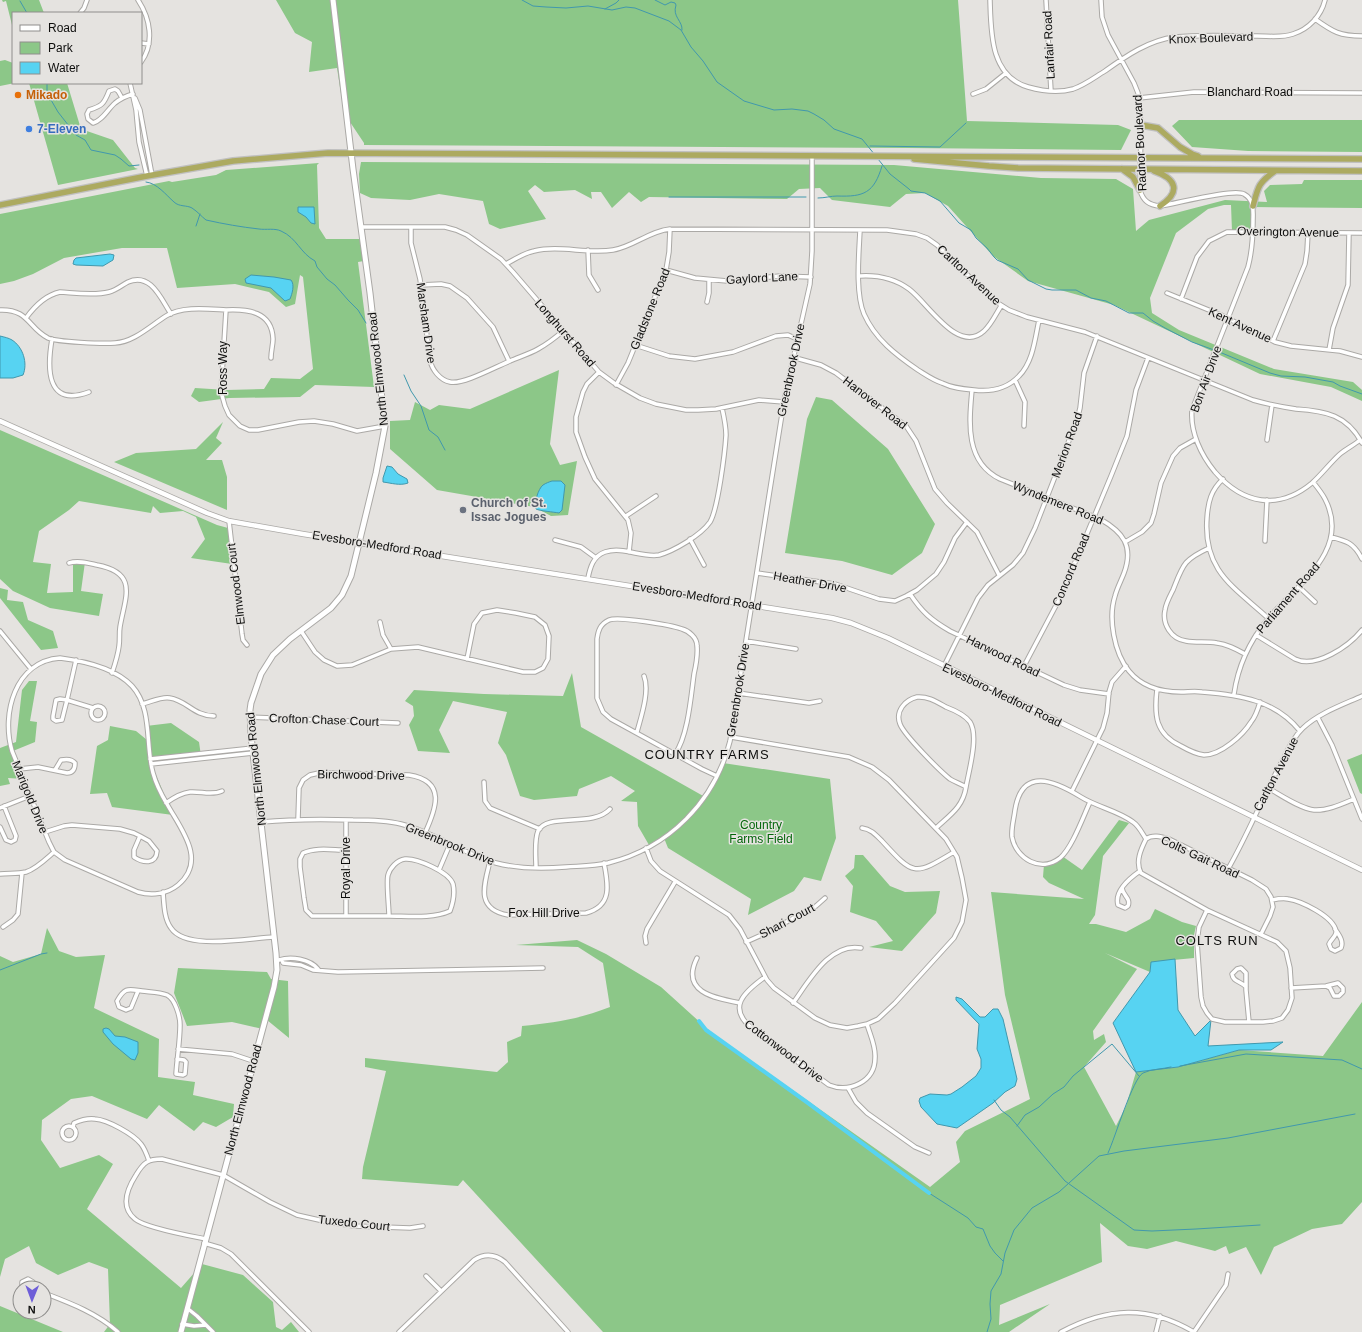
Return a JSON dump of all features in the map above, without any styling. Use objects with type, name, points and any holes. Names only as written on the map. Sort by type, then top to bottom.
[{"type":"highway","points":[[1141,125],[1158,128],[1185,151],[1204,158]]},
{"type":"highway","points":[[0,205],[232,161],[352,152],[1362,159]]},
{"type":"highway","points":[[877,156],[999,167],[1362,171]]},
{"type":"highway","points":[[1121,169],[1133,177],[1140,190]]},
{"type":"highway","points":[[1148,169],[1166,176],[1174,188],[1171,197],[1160,206]]},
{"type":"highway","points":[[1253,206],[1260,183],[1275,170]]},
{"type":"main road","name":"North Elmwood Road","points":[[181,1332],[253,1060],[274,987],[279,960],[274,937],[253,750],[250,717],[251,703],[261,674],[273,655],[331,608],[342,595],[351,576],[378,469],[385,426],[333,0]]},
{"type":"street","points":[[81,12],[84,8],[86,0]]},
{"type":"street","points":[[138,0],[148,21],[150,30],[149,44],[142,60]]},
{"type":"street","name":"Knox Boulevard","points":[[990,0],[994,51],[1000,66],[1015,81],[1024,86],[1051,91],[1068,90],[1089,81],[1143,47],[1163,39],[1191,36],[1286,36],[1301,31],[1315,19],[1321,12],[1325,0]]},
{"type":"street","name":"Lanfair Road","points":[[1046,0],[1051,91]]},
{"type":"street","name":"Radnor Boulevard","points":[[1101,0],[1102,17],[1110,42],[1134,83],[1139,98],[1142,158],[1140,190],[1142,196],[1149,204],[1160,206]]},
{"type":"street","points":[[1315,19],[1332,31],[1346,36],[1362,36]]},
{"type":"street","points":[[142,43],[149,44]]},
{"type":"street","points":[[973,94],[986,89],[1006,73]]},
{"type":"street","points":[[130,84],[138,129],[149,176]]},
{"type":"street","points":[[122,98],[118,90],[115,89],[110,91],[104,103],[100,107],[89,110],[87,114],[88,119],[93,123],[98,121],[115,103],[122,98],[133,94]]},
{"type":"street","name":"Blanchard Road","points":[[1139,98],[1194,92],[1362,92]]},
{"type":"street","points":[[133,94],[139,106],[149,176]]},
{"type":"street","points":[[138,129],[143,128]]},
{"type":"street","name":"Greenbrook Drive","points":[[262,822],[298,819],[393,823],[407,826],[490,861],[510,866],[536,868],[579,866],[604,863],[629,856],[646,848],[662,839],[685,821],[703,800],[718,776],[731,736],[784,402],[792,357],[810,277],[812,230],[812,155]]},
{"type":"street","points":[[1160,206],[1239,192],[1247,196],[1253,206]]},
{"type":"street","name":"Bon Air Drive","points":[[1253,206],[1252,250],[1248,267],[1192,410],[1192,424],[1196,439],[1210,464],[1223,479],[1237,491],[1246,496],[1267,500],[1293,495],[1303,490],[1313,482],[1341,453],[1361,442]]},
{"type":"street","name":"Longhurst Road","points":[[361,227],[439,227],[456,230],[472,238],[491,251],[506,264],[599,372],[616,385],[640,398],[656,404],[686,410],[710,410],[759,400],[784,402]]},
{"type":"street","name":"Marsham Drive","points":[[411,227],[411,242],[421,285],[430,360],[433,369],[439,375],[450,382],[459,382],[538,350],[554,340],[563,331]]},
{"type":"street","name":"Carlton Avenue","points":[[506,264],[523,254],[538,250],[618,249],[657,231],[670,229],[905,231],[927,238],[942,249],[989,296],[1002,306],[1015,313],[1097,336],[1253,400],[1272,405],[1311,410],[1332,415],[1349,426],[1361,442]]},
{"type":"street","name":"Gladstone Road","points":[[616,385],[626,367],[666,270],[670,252],[670,229]]},
{"type":"street","points":[[860,230],[860,298],[864,313],[873,330],[886,346],[899,357],[932,379],[953,387],[972,390],[992,390],[1006,386],[1023,372],[1028,363],[1039,320]]},
{"type":"street","name":"Overington Avenue","points":[[1181,298],[1197,257],[1209,241],[1227,232],[1362,234]]},
{"type":"street","points":[[1273,341],[1305,264],[1308,233]]},
{"type":"street","points":[[1329,350],[1332,328],[1348,285],[1349,233]]},
{"type":"street","points":[[588,250],[589,275],[598,290]]},
{"type":"street","name":"Gaylord Lane","points":[[666,270],[690,277],[709,280],[736,281],[789,275],[810,277]]},
{"type":"street","points":[[860,276],[878,277],[892,280],[911,290],[951,330],[963,337],[972,337],[984,332],[1002,306]]},
{"type":"street","points":[[26,318],[37,306],[53,293],[105,293],[136,280],[144,281],[153,286],[170,314]]},
{"type":"street","points":[[707,302],[709,280]]},
{"type":"street","points":[[421,285],[441,284],[450,286],[467,298],[493,327],[509,361]]},
{"type":"street","name":"Kent Avenue","points":[[1167,293],[1228,319],[1273,341],[1291,346],[1346,353],[1362,358]]},
{"type":"street","points":[[0,310],[15,312],[26,318],[42,334],[52,339],[105,343],[124,342],[170,314],[178,311],[201,309],[250,311],[264,318],[272,333],[271,358]]},
{"type":"street","name":"Ross Way","points":[[226,310],[221,392],[227,410],[237,424],[244,428],[253,430],[309,421],[333,424],[357,431],[385,426]]},
{"type":"street","points":[[635,345],[664,355],[695,359],[728,354],[776,336],[788,335],[797,339]]},
{"type":"street","name":"Merion Road","points":[[944,666],[978,598],[988,585],[1013,564],[1023,553],[1035,528],[1077,420],[1084,373],[1097,336]]},
{"type":"street","points":[[52,339],[50,378],[57,391],[68,395],[80,395],[89,392]]},
{"type":"street","name":"Hanover Road","points":[[792,357],[816,363],[831,370],[906,426],[919,447],[935,488],[942,498],[980,537],[999,575]]},
{"type":"street","name":"Concord Road","points":[[1024,666],[1058,602],[1127,436],[1136,390],[1148,358]]},
{"type":"street","points":[[599,372],[587,384],[583,392],[576,417],[576,432],[595,479],[626,516],[631,528],[629,552]]},
{"type":"street","points":[[1015,380],[1025,402],[1024,426]]},
{"type":"street","name":"Wyndemere Road","points":[[972,390],[969,418],[975,451],[980,462],[995,477],[1094,516],[1113,527],[1125,542]]},
{"type":"street","points":[[1267,440],[1272,405]]},
{"type":"street","points":[[588,578],[591,566],[596,558],[606,551],[616,550],[658,555],[672,550],[706,527],[712,518],[715,507],[725,441],[725,427],[722,408]]},
{"type":"street","name":"Evesboro-Medford Road","points":[[0,421],[185,504],[228,521],[359,543],[752,604],[846,621],[888,638],[1253,818],[1362,870]]},
{"type":"street","points":[[1196,439],[1180,448],[1173,456],[1161,483],[1151,523],[1142,532],[1125,542],[1128,553],[1127,564],[1115,595],[1112,618],[1117,645],[1126,666],[1132,675],[1148,686],[1157,689],[1181,692],[1234,694],[1260,702],[1279,712],[1290,720],[1300,731]]},
{"type":"street","points":[[1223,479],[1214,488],[1208,505],[1206,529],[1209,548],[1214,563],[1226,581],[1268,618]]},
{"type":"street","name":"Parliament Road","points":[[1234,694],[1238,672],[1245,654],[1256,635],[1268,618],[1299,587],[1320,561],[1331,537],[1332,524],[1328,504],[1313,482]]},
{"type":"street","points":[[626,516],[656,496]]},
{"type":"street","points":[[1265,541],[1267,500]]},
{"type":"street","name":"Elmwood Court","points":[[228,521],[242,634],[243,640],[247,645]]},
{"type":"street","name":"Heather Drive","points":[[758,573],[835,584],[879,599],[899,600],[924,584],[939,570],[955,538],[967,522]]},
{"type":"street","points":[[1331,537],[1352,544],[1362,558]]},
{"type":"street","points":[[690,539],[704,565]]},
{"type":"street","points":[[555,540],[581,546],[596,558]]},
{"type":"street","points":[[1209,548],[1191,557],[1183,566],[1166,606],[1164,615],[1165,623],[1172,634],[1179,639],[1187,641],[1220,643],[1245,654]]},
{"type":"street","points":[[69,563],[75,562],[109,568],[117,572],[125,582],[127,591],[126,600],[120,628],[118,650],[112,673]]},
{"type":"street","points":[[1299,587],[1315,602]]},
{"type":"street","name":"Harwood Road","points":[[910,594],[920,608],[942,627],[1069,688],[1109,694]]},
{"type":"street","points":[[301,631],[315,652],[324,660],[337,666],[352,664],[391,649],[418,647],[467,659],[523,672],[535,672],[543,668],[548,659],[549,636],[545,624],[535,617],[516,613],[497,610],[482,613],[474,624],[467,659]]},
{"type":"street","points":[[675,754],[683,739],[690,706],[697,656],[696,641],[691,634],[683,629],[616,618],[604,623],[598,630],[597,635],[597,698],[600,708],[607,716],[637,732],[675,754],[702,769],[718,776]]},
{"type":"street","points":[[380,622],[384,635],[391,649]]},
{"type":"street","points":[[1256,635],[1295,659],[1309,662],[1324,657],[1346,645],[1355,639],[1362,630]]},
{"type":"street","points":[[0,631],[31,669]]},
{"type":"street","points":[[746,641],[796,649]]},
{"type":"street","name":"Marigold Drive","points":[[53,659],[76,660],[92,664],[112,673],[131,685],[138,695],[142,704],[150,759],[157,783],[166,803],[187,836],[191,850],[189,870],[182,881],[171,889],[163,892],[152,894],[138,892],[71,863],[54,852],[48,842],[12,751],[9,736],[12,700],[24,675],[31,669],[40,663],[53,659]]},
{"type":"street","points":[[76,660],[67,700],[62,720],[56,721],[53,719],[56,700],[67,700],[94,708]]},
{"type":"street","points":[[1072,791],[1097,741],[1106,718],[1109,694],[1114,678],[1126,666]]},
{"type":"street","points":[[637,732],[646,692],[644,676]]},
{"type":"street","points":[[1157,689],[1155,708],[1157,720],[1165,736],[1176,744],[1199,754],[1215,753],[1234,740],[1251,722],[1260,702]]},
{"type":"street","points":[[738,692],[809,703],[820,701]]},
{"type":"street","name":"Carlton Avenue","points":[[1228,869],[1245,838],[1268,788],[1300,731],[1318,718],[1362,696]]},
{"type":"street","points":[[936,828],[960,805],[964,797],[966,787],[974,735],[970,722],[959,713],[926,697],[917,697],[909,700],[899,713],[899,721],[902,728],[950,778],[966,787]]},
{"type":"street","points":[[142,704],[170,698],[178,700],[200,714],[214,716]]},
{"type":"street","name":"Crofton Chase Court","points":[[250,717],[398,723]]},
{"type":"street","points":[[1318,718],[1332,745],[1362,818]]},
{"type":"street","points":[[646,848],[654,864],[660,871],[728,915],[736,924],[765,977],[774,988],[815,1018],[830,1025],[847,1028],[867,1024],[878,1018],[895,1003],[950,942],[960,928],[965,911],[965,894],[960,868],[954,852],[946,839],[936,828],[881,773],[858,760],[844,755],[752,741],[731,736]]},
{"type":"street","points":[[150,759],[253,750]]},
{"type":"street","points":[[151,764],[253,750]]},
{"type":"street","points":[[19,769],[38,767],[71,773],[74,770],[76,763],[70,760],[61,760],[55,770]]},
{"type":"street","name":"Birchwood Drive","points":[[298,819],[299,788],[303,780],[310,775],[318,773],[409,775],[418,777],[426,782],[432,788],[436,796],[435,809],[424,833]]},
{"type":"street","points":[[1090,802],[1074,836],[1061,857],[1053,862],[1045,864],[1028,861],[1015,846],[1012,835],[1015,808],[1020,793],[1028,784],[1042,780],[1054,783],[1072,791],[1090,802],[1132,821],[1146,838]]},
{"type":"street","points":[[484,782],[485,801],[490,808],[540,829]]},
{"type":"street","points":[[1268,788],[1314,810],[1330,808],[1354,799]]},
{"type":"street","points":[[166,803],[189,792],[212,794],[222,791]]},
{"type":"street","points":[[0,827],[6,840],[11,842],[15,840],[16,836],[2,807],[30,796]]},
{"type":"street","points":[[536,868],[537,837],[540,829],[546,823],[598,817],[605,814],[610,809]]},
{"type":"street","name":"Royal Drive","points":[[346,820],[346,916]]},
{"type":"street","points":[[45,832],[72,825],[134,833],[140,836],[149,842],[157,851],[156,857],[151,862],[145,862],[134,857],[134,850],[140,836]]},
{"type":"street","points":[[862,828],[873,832],[903,864],[910,869],[915,870],[923,868],[954,852]]},
{"type":"street","name":"Colts Gait Road","points":[[1140,871],[1139,856],[1146,838],[1155,836],[1169,840],[1262,886],[1269,893],[1272,900]]},
{"type":"street","points":[[439,870],[450,844]]},
{"type":"street","points":[[346,850],[309,850],[303,854],[300,860],[300,867],[306,910],[312,916],[346,916],[389,916],[433,916],[443,915],[450,912],[453,902],[452,883],[449,878],[439,870],[415,860],[405,860],[396,863],[387,876],[389,916]]},
{"type":"street","points":[[0,874],[22,873],[31,870],[54,852]]},
{"type":"street","name":"Fox Hill Drive","points":[[490,861],[484,888],[486,901],[499,913],[517,915],[586,913],[596,910],[603,904],[607,895],[607,881],[604,863]]},
{"type":"street","points":[[1122,888],[1123,894],[1130,902],[1125,908],[1120,907],[1118,903],[1118,898],[1122,888],[1128,879],[1140,871],[1147,877],[1207,910],[1277,942],[1286,951],[1288,957],[1291,988],[1291,1004],[1282,1018],[1268,1022],[1225,1022],[1216,1021],[1209,1016],[1203,1006],[1197,938],[1201,923],[1207,910]]},
{"type":"street","points":[[4,928],[14,920],[18,914],[22,873]]},
{"type":"street","points":[[646,943],[645,936],[647,929],[675,882]]},
{"type":"street","points":[[163,892],[169,925],[176,935],[184,939],[193,941],[218,942],[274,937]]},
{"type":"street","name":"Shari Court","points":[[746,942],[816,906],[825,898]]},
{"type":"street","points":[[1261,934],[1272,912],[1272,900],[1288,899],[1303,904],[1330,921],[1342,940],[1341,948],[1335,951],[1331,949],[1329,944],[1335,935],[1335,929]]},
{"type":"street","points":[[793,1003],[821,965],[833,954],[847,948],[861,948]]},
{"type":"street","points":[[697,958],[692,973],[694,982],[700,989],[712,996],[740,1003]]},
{"type":"street","points":[[279,960],[301,965],[312,970],[318,969],[331,972],[544,968]]},
{"type":"street","points":[[1246,987],[1233,978],[1232,974],[1237,968],[1243,969],[1246,973],[1249,1022]]},
{"type":"street","name":"Cottonwood Drive","points":[[765,977],[749,988],[743,995],[739,1008],[740,1017],[749,1026],[829,1085],[838,1088],[848,1088]]},
{"type":"street","points":[[1291,988],[1340,984],[1343,988],[1343,992],[1338,996],[1334,996],[1330,988],[1326,986]]},
{"type":"street","points":[[138,991],[131,1008],[126,1010],[119,1007],[117,1001],[122,992],[125,990],[138,991],[162,994],[167,995],[172,999],[180,1024],[177,1059],[176,1074],[183,1075],[185,1074],[186,1062],[184,1060],[177,1059]]},
{"type":"street","points":[[867,1024],[875,1052],[874,1067],[869,1076],[862,1083],[848,1088],[856,1102],[867,1113],[915,1147],[929,1153]]},
{"type":"street","points":[[178,1049],[232,1054],[253,1060]]},
{"type":"street","points":[[73,1127],[74,1123],[91,1119],[100,1120],[136,1139],[145,1150],[149,1160],[141,1168],[127,1190],[126,1204],[132,1216],[144,1224],[205,1241],[228,1252],[309,1332]]},
{"type":"street","name":"Tuxedo Court","points":[[149,1160],[167,1160],[223,1175],[270,1202],[298,1215],[354,1226],[410,1228],[424,1226]]},
{"type":"street","points":[[401,1331],[474,1260],[485,1255],[493,1255],[501,1259],[508,1266],[568,1332]]},
{"type":"street","points":[[1061,1332],[1091,1319],[1115,1314],[1139,1313],[1160,1316],[1174,1321],[1194,1332],[1226,1285],[1228,1274]]},
{"type":"street","points":[[426,1276],[441,1291]]},
{"type":"street","points":[[52,1296],[86,1311],[104,1321],[118,1332]]},
{"type":"street","points":[[187,1308],[213,1332]]},
{"type":"street","points":[[1156,1332],[1160,1316]]},
{"type":"street","points":[[182,1324],[194,1326],[206,1325]]},
{"type":"green space","points":[[2,0],[39,0],[44,12],[12,12],[12,25],[6,1],[3,2]]},
{"type":"green space","points":[[276,0],[958,0],[967,121],[1118,125],[1131,130],[1121,150],[364,145],[344,113],[337,68],[309,72],[312,42],[295,33]]},
{"type":"green space","points":[[5,60],[12,63],[12,84],[0,86],[0,61]]},
{"type":"green space","points":[[29,84],[67,84],[81,129],[113,140],[135,168],[138,169],[58,185]]},
{"type":"green space","points":[[1179,120],[1362,120],[1362,152],[1248,151],[1192,147],[1172,126]]},
{"type":"green space","points":[[361,162],[894,165],[1041,178],[1116,179],[1133,189],[1136,231],[1149,220],[1225,200],[1267,202],[1264,191],[1270,185],[1302,184],[1304,180],[1362,180],[1362,208],[1253,207],[1252,231],[1232,231],[1231,205],[1208,209],[1176,233],[1150,298],[1152,313],[1179,330],[1274,369],[1353,382],[1362,390],[1362,401],[1331,387],[1260,374],[1114,305],[1028,281],[993,256],[948,206],[925,193],[906,194],[890,207],[832,200],[820,188],[799,189],[787,199],[649,197],[641,202],[629,192],[612,208],[601,192],[591,192],[592,199],[575,190],[544,192],[535,185],[528,191],[546,219],[500,229],[489,224],[483,201],[439,194],[410,200],[371,198],[360,193],[359,174]]},
{"type":"green space","points":[[319,163],[317,165],[319,228],[326,239],[362,239],[364,261],[358,262],[374,387],[315,385],[300,397],[229,398],[199,402],[191,396],[195,388],[227,390],[264,389],[271,378],[300,379],[313,369],[303,277],[300,275],[295,304],[286,307],[269,292],[235,284],[177,288],[167,248],[122,248],[64,258],[33,274],[0,284],[0,214],[169,181],[172,182],[216,175],[226,170]]},
{"type":"green space","points":[[559,370],[550,444],[560,465],[577,461],[568,515],[551,516],[534,507],[437,490],[390,449],[390,421],[410,420],[415,402],[430,410],[439,405],[470,409]]},
{"type":"green space","points":[[816,397],[832,400],[888,449],[935,524],[922,553],[892,575],[842,561],[785,553],[807,419]]},
{"type":"green space","points":[[223,422],[216,438],[222,443],[206,460],[222,460],[227,477],[227,510],[114,462],[136,453],[196,449]]},
{"type":"green space","points":[[0,430],[217,525],[228,528],[232,564],[191,558],[205,539],[196,517],[183,511],[160,513],[153,506],[151,513],[79,501],[39,531],[33,562],[51,564],[47,593],[73,592],[73,563],[85,562],[81,591],[103,594],[99,616],[50,608],[13,591],[0,579]]},
{"type":"green space","points":[[0,588],[8,590],[7,600],[23,602],[28,620],[53,631],[58,648],[41,650],[0,598]]},
{"type":"green space","name":"Country Farms Field","points":[[572,673],[581,727],[705,797],[723,763],[830,779],[836,838],[821,881],[804,877],[794,891],[748,915],[751,899],[668,848],[664,838],[649,845],[638,826],[637,802],[621,801],[635,791],[611,776],[579,789],[577,796],[534,800],[520,796],[506,755],[498,743],[507,712],[453,701],[439,730],[450,753],[418,751],[409,725],[414,716],[413,706],[405,701],[414,690],[563,696]]},
{"type":"green space","points":[[29,681],[37,681],[30,721],[37,722],[35,742],[13,751],[24,779],[8,778],[10,784],[0,786],[0,748],[16,742],[22,690]]},
{"type":"green space","points":[[171,723],[199,742],[201,756],[150,761],[173,815],[112,807],[107,793],[90,794],[97,746],[108,740],[110,726],[136,731],[147,740],[146,726]]},
{"type":"green space","points":[[1362,754],[1362,794],[1360,793],[1347,760]]},
{"type":"green space","points":[[1119,820],[1129,823],[1103,856],[1095,915],[1089,924],[1096,924],[1126,932],[1150,919],[1155,909],[1182,922],[1196,926],[1194,935],[1194,958],[1152,962],[1150,972],[1105,953],[1137,969],[1093,1031],[1094,1040],[1104,1034],[1106,1042],[1084,1067],[1116,1126],[1126,1106],[1136,1072],[1178,1067],[1239,1050],[1323,1056],[1362,1002],[1362,1202],[1342,1224],[1312,1229],[1274,1247],[1261,1275],[1246,1247],[1229,1254],[1226,1246],[1215,1251],[1176,1241],[1147,1249],[1128,1246],[1100,1223],[1102,1262],[1000,1305],[999,1325],[1050,1304],[1009,1332],[603,1332],[463,1180],[458,1186],[362,1179],[363,1167],[386,1071],[365,1067],[365,1058],[497,1072],[508,1062],[507,1042],[521,1036],[522,1026],[566,1020],[588,1015],[610,1007],[603,963],[578,947],[516,945],[577,940],[606,954],[661,987],[713,1034],[930,1187],[960,1162],[956,1142],[965,1131],[1030,1099],[1005,995],[991,892],[1084,899],[1049,883],[1043,877],[1044,864],[1062,856],[1082,870]]},
{"type":"green space","points":[[855,855],[863,855],[890,886],[905,892],[940,891],[936,913],[902,951],[869,947],[893,941],[876,921],[850,912],[853,886],[845,876],[854,868]]},
{"type":"green space","points":[[47,928],[59,951],[76,957],[105,955],[94,1008],[159,1039],[158,1077],[195,1082],[193,1095],[234,1104],[233,1117],[216,1127],[203,1122],[194,1131],[159,1105],[147,1119],[92,1096],[71,1099],[42,1120],[41,1140],[60,1168],[99,1155],[113,1164],[87,1209],[181,1288],[202,1264],[243,1275],[273,1302],[276,1327],[282,1330],[291,1322],[299,1332],[104,1332],[110,1324],[108,1269],[89,1262],[58,1275],[36,1263],[29,1246],[5,1259],[0,1277],[0,956],[13,962],[41,954]]},
{"type":"green space","points":[[178,968],[267,972],[271,979],[288,981],[289,1038],[267,1020],[263,1029],[232,1022],[187,1026],[174,993]]},
{"type":"green space","points":[[0,1306],[12,1311],[12,1320],[34,1320],[63,1332],[0,1332]]},
{"type":"water","points":[[298,207],[314,207],[315,224],[311,223],[306,217],[298,212]]},
{"type":"water","points":[[110,254],[114,255],[113,260],[103,266],[73,264],[76,258]]},
{"type":"water","points":[[251,275],[291,280],[293,287],[290,299],[285,301],[271,288],[246,283],[245,279]]},
{"type":"water","points":[[0,336],[12,340],[22,351],[25,360],[23,375],[13,378],[0,378]]},
{"type":"water","points":[[387,466],[392,467],[398,474],[407,479],[408,483],[399,484],[383,482]]},
{"type":"water","points":[[552,481],[561,481],[565,485],[562,510],[559,513],[536,509],[538,493],[543,485]]},
{"type":"water","points":[[1175,959],[1178,1010],[1195,1036],[1211,1020],[1208,1046],[1283,1042],[1271,1050],[1239,1050],[1178,1067],[1136,1072],[1113,1023],[1150,972],[1151,962]]},
{"type":"water","points":[[956,997],[962,999],[980,1017],[985,1017],[993,1009],[998,1009],[1003,1019],[1017,1079],[1015,1086],[957,1128],[937,1124],[921,1107],[919,1101],[920,1098],[930,1094],[951,1094],[976,1076],[981,1068],[981,1059],[977,1049],[979,1024],[956,1000]]},
{"type":"water","points":[[103,1029],[109,1029],[115,1036],[125,1037],[138,1042],[138,1053],[135,1060],[131,1059],[113,1044],[103,1032]]},
{"type":"waterway","points":[[522,0],[533,6],[546,7],[566,8],[588,6],[612,10],[626,7],[635,8],[669,21],[681,30],[691,47],[703,61],[717,82],[744,101],[774,110],[792,109],[808,111],[824,120],[834,129],[862,139],[875,155]]},
{"type":"waterway","points":[[605,9],[619,0]]},
{"type":"waterway","points":[[655,0],[665,5],[671,2],[675,3],[675,13],[681,24],[682,30]]},
{"type":"waterway","points":[[20,1],[26,12]]},
{"type":"waterway","points":[[47,84],[47,93],[58,112],[76,135],[85,140],[91,150],[115,155],[129,166],[139,165]]},
{"type":"waterway","points":[[870,146],[940,147],[966,123]]},
{"type":"waterway","points":[[878,159],[890,174],[911,191],[925,193],[940,201],[959,223],[971,230],[976,238],[997,260],[1018,269],[1028,280],[1046,289],[1076,290],[1091,298],[1106,301],[1129,313],[1143,313],[1165,328],[1192,342],[1214,350]]},
{"type":"waterway","points":[[818,198],[854,196],[867,192],[875,182],[882,166]]},
{"type":"waterway","points":[[146,182],[158,187],[176,204],[192,208],[206,220],[246,227],[276,230],[286,234],[295,241],[310,258],[315,261],[317,267],[358,310],[366,323]]},
{"type":"waterway","points":[[669,197],[806,197]]},
{"type":"waterway","points":[[196,226],[200,214]]},
{"type":"waterway","points":[[1217,351],[1270,373],[1281,376],[1305,377],[1333,382],[1362,394]]},
{"type":"waterway","points":[[404,375],[411,391],[421,406],[429,430],[438,437],[445,450]]},
{"type":"waterway","points":[[0,970],[47,953]]},
{"type":"waterway","points":[[699,1021],[706,1030],[808,1103],[929,1193]]},
{"type":"waterway","points":[[1017,1126],[1025,1115],[1039,1107],[1053,1094],[1064,1087],[1073,1076],[1112,1044],[1139,1076]]},
{"type":"waterway","points":[[1180,1066],[1246,1054],[1342,1060],[1362,1069]]},
{"type":"waterway","points":[[1108,1153],[1129,1097],[1139,1077],[1146,1072],[1171,1067]]},
{"type":"waterway","points":[[994,1100],[1001,1110],[1010,1117],[1065,1181],[1134,1230],[1152,1231],[1260,1225]]},
{"type":"waterway","points":[[987,1332],[991,1319],[991,1291],[1001,1274],[1005,1253],[1014,1230],[1032,1208],[1059,1192],[1099,1156],[1124,1151],[1228,1138],[1355,1114]]},
{"type":"waterway","points":[[929,1193],[968,1218],[976,1227],[983,1229],[990,1246],[1003,1261]]},
{"type":"place","name":"Mikado","points":[[18,95]]},
{"type":"place","name":"7-Eleven","points":[[29,129]]},
{"type":"place","name":"Church of St. Issac Jogues","points":[[463,510]]},
{"type":"district","name":"COUNTRY FARMS","points":[[707,754]]},
{"type":"district","name":"COLTS RUN","points":[[1217,940]]}]
